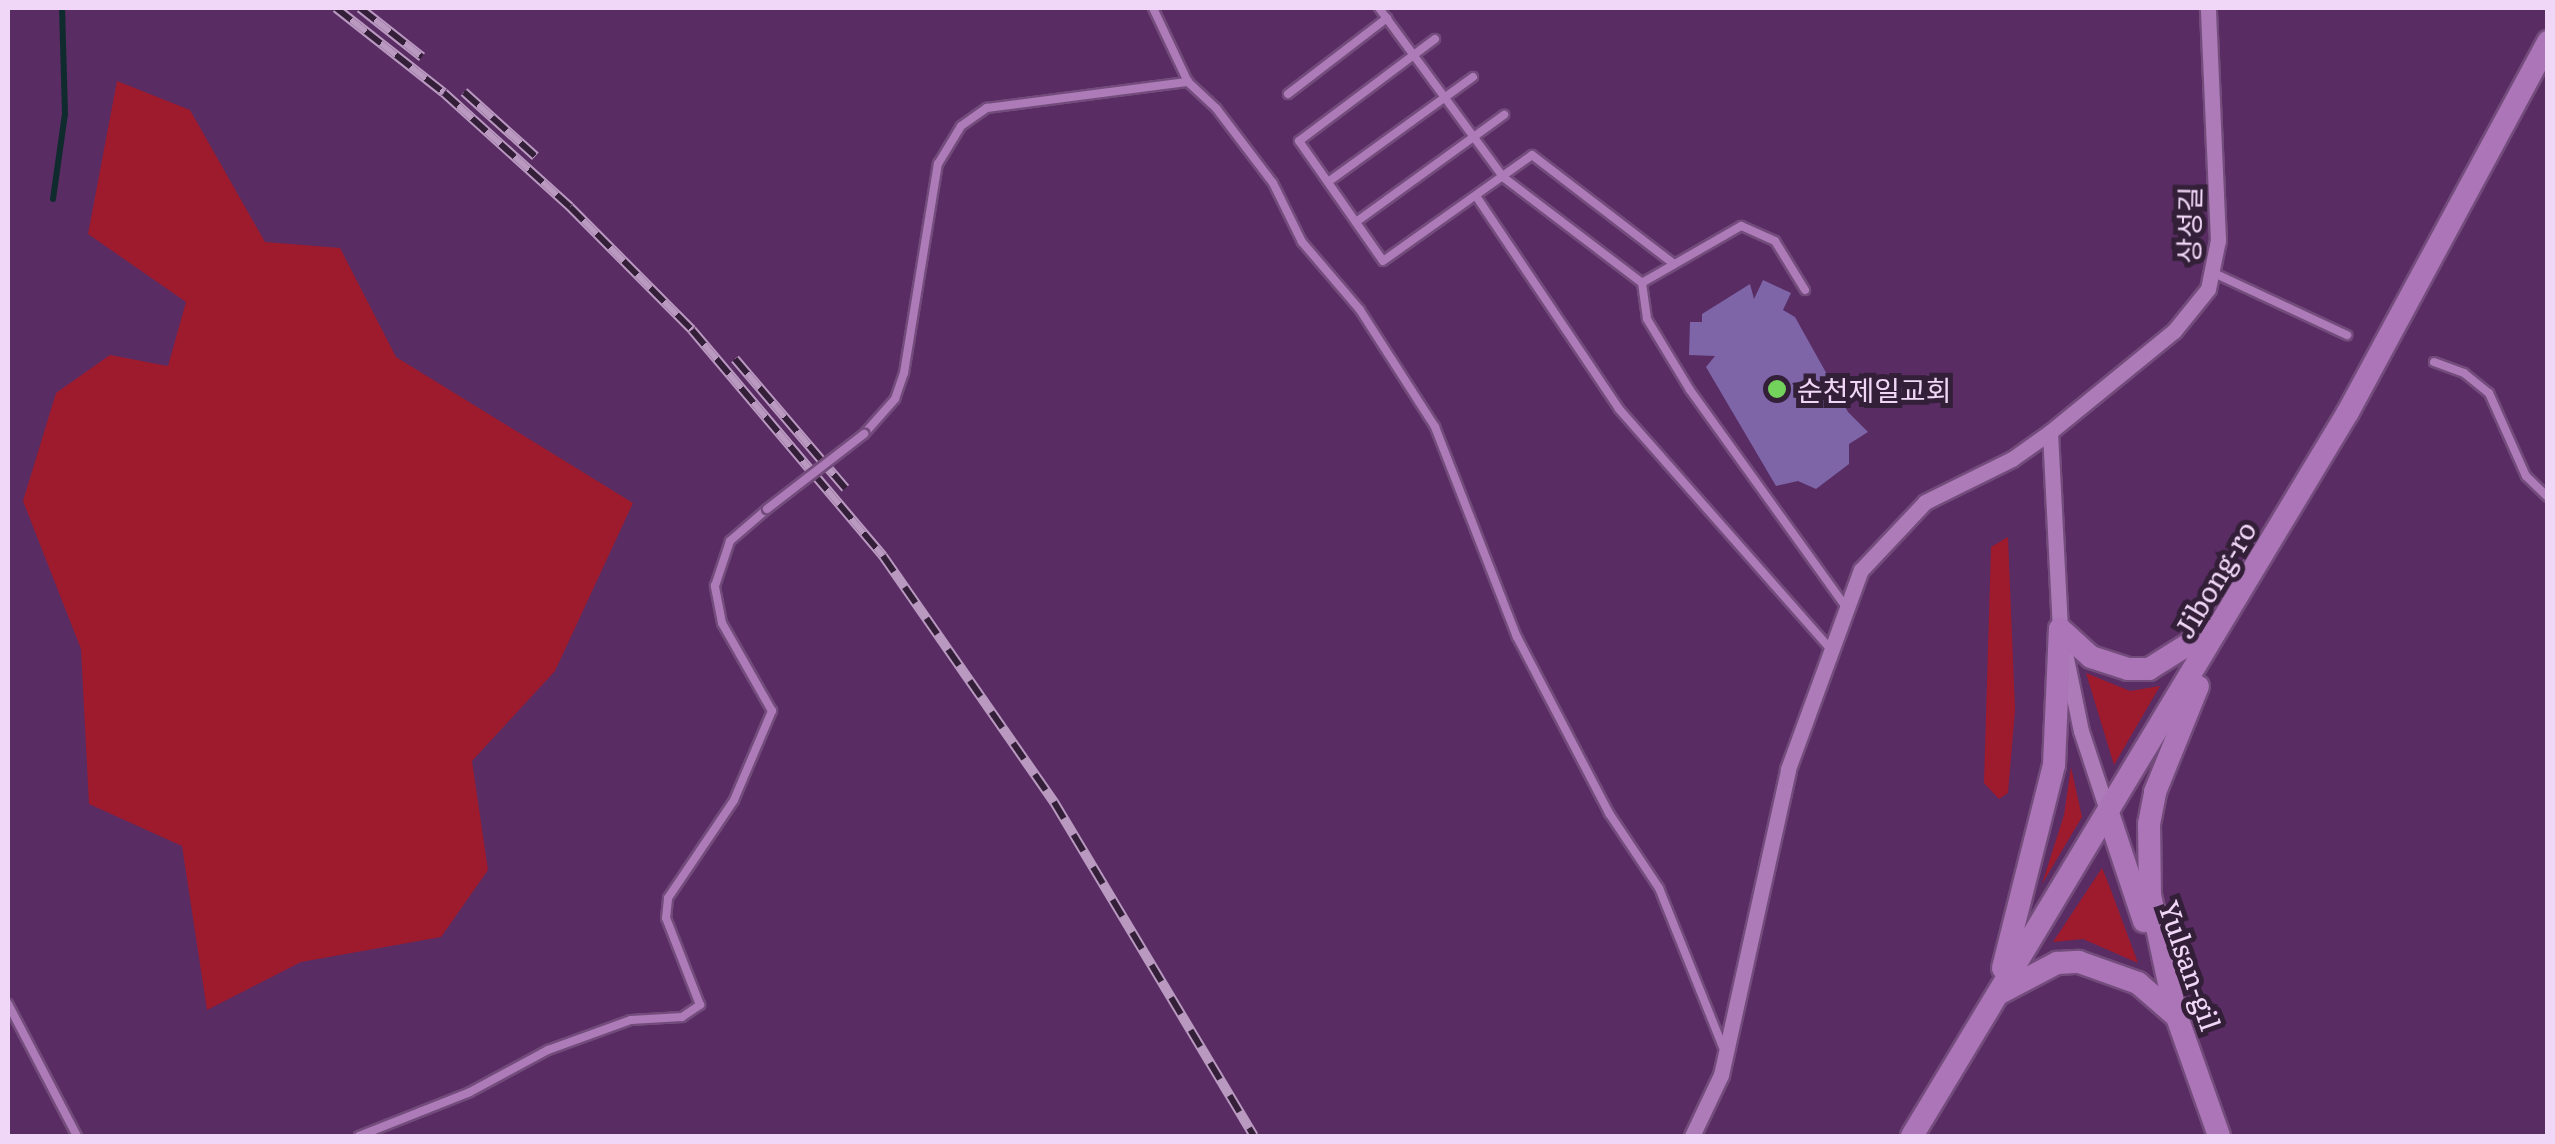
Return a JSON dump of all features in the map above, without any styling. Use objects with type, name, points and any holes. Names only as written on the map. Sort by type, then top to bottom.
[{"type":"main road","name":"Jibong-ro","points":[[1912,1136],[2348,412],[2548,42]]},
{"type":"main road","points":[[2060,628],[2107,666],[2149,669],[2222,623]]},
{"type":"main road","points":[[2176,1016],[2150,896],[2149,824],[2155,792],[2222,623]]},
{"type":"main road","points":[[1995,995],[2054,765],[2060,628]]},
{"type":"main road","name":"Yulsan-gil","points":[[2108,813],[2219,1136]]},
{"type":"main road","points":[[1995,995],[2058,963],[2079,962],[2138,984],[2176,1016]]},
{"type":"street","name":"상성길","points":[[1692,1136],[1713,1103],[1788,769],[1845,606],[1862,570],[1902,520],[2050,432],[2174,331],[2214,274],[2218,240],[2208,8]]},
{"type":"street","points":[[2050,432],[2060,628],[2082,731],[2108,813]]},
{"type":"lane","points":[[1153,8],[1188,82],[1216,108],[1273,183],[1302,242],[1360,310],[1436,427],[1517,637],[1609,814],[1659,888],[1724,1048]]},
{"type":"lane","points":[[1379,8],[1503,176],[1642,283],[1647,318],[1690,390],[1845,606]]},
{"type":"lane","points":[[1288,94],[1387,18]]},
{"type":"lane","points":[[1435,39],[1299,141],[1384,262],[1532,156],[1674,264]]},
{"type":"lane","points":[[1328,182],[1473,77]]},
{"type":"lane","points":[[359,1136],[470,1092],[548,1050],[631,1020],[682,1017],[700,1005],[666,918],[668,898],[734,800],[772,711],[722,623],[715,586],[730,541],[864,434],[896,398],[904,372],[938,164],[960,126],[987,108],[1188,82]]},
{"type":"lane","points":[[1356,222],[1504,115]]},
{"type":"lane","points":[[1476,196],[1619,410],[1830,648]]},
{"type":"lane","points":[[1642,283],[1741,226],[1775,241],[1804,290]]},
{"type":"lane","points":[[2214,274],[2348,335]]},
{"type":"lane","points":[[2434,362],[2489,393],[2526,476],[2548,497]]},
{"type":"lane","points":[[8,1004],[77,1136]]},
{"type":"shaded area","points":[[117,81],[190,110],[265,242],[340,248],[396,357],[633,503],[555,671],[472,761],[488,870],[441,937],[301,962],[207,1010],[182,846],[89,804],[81,649],[23,501],[56,393],[110,355],[168,366],[186,302],[88,234]]},
{"type":"shaded area","points":[[2008,537],[2015,710],[2008,793],[1999,799],[1984,783],[1991,547]]},
{"type":"shaded area","points":[[2086,673],[2130,691],[2160,686],[2114,765]]},
{"type":"shaded area","points":[[2071,767],[2082,817],[2042,884],[2064,815]]},
{"type":"shaded area","points":[[2102,868],[2138,963],[2083,939],[2053,942]]},
{"type":"building","name":"순천제일교회","points":[[1763,280],[1791,293],[1783,310],[1795,317],[1848,412],[1868,432],[1849,444],[1849,464],[1816,489],[1798,481],[1776,486],[1706,367],[1715,356],[1689,355],[1690,322],[1702,322],[1702,314],[1750,284],[1754,299]]},
{"type":"waterway","points":[[53,199],[65,114],[62,8]]},
{"type":"railway","points":[[336,8],[444,93],[570,207],[692,330],[883,556],[1054,802],[1254,1136]]},
{"type":"railway","points":[[360,8],[422,57]]},
{"type":"railway","points":[[464,92],[535,156]]},
{"type":"railway","points":[[735,359],[845,488]]},
{"type":"place","name":"순천제일교회","points":[[1777,389]]}]
